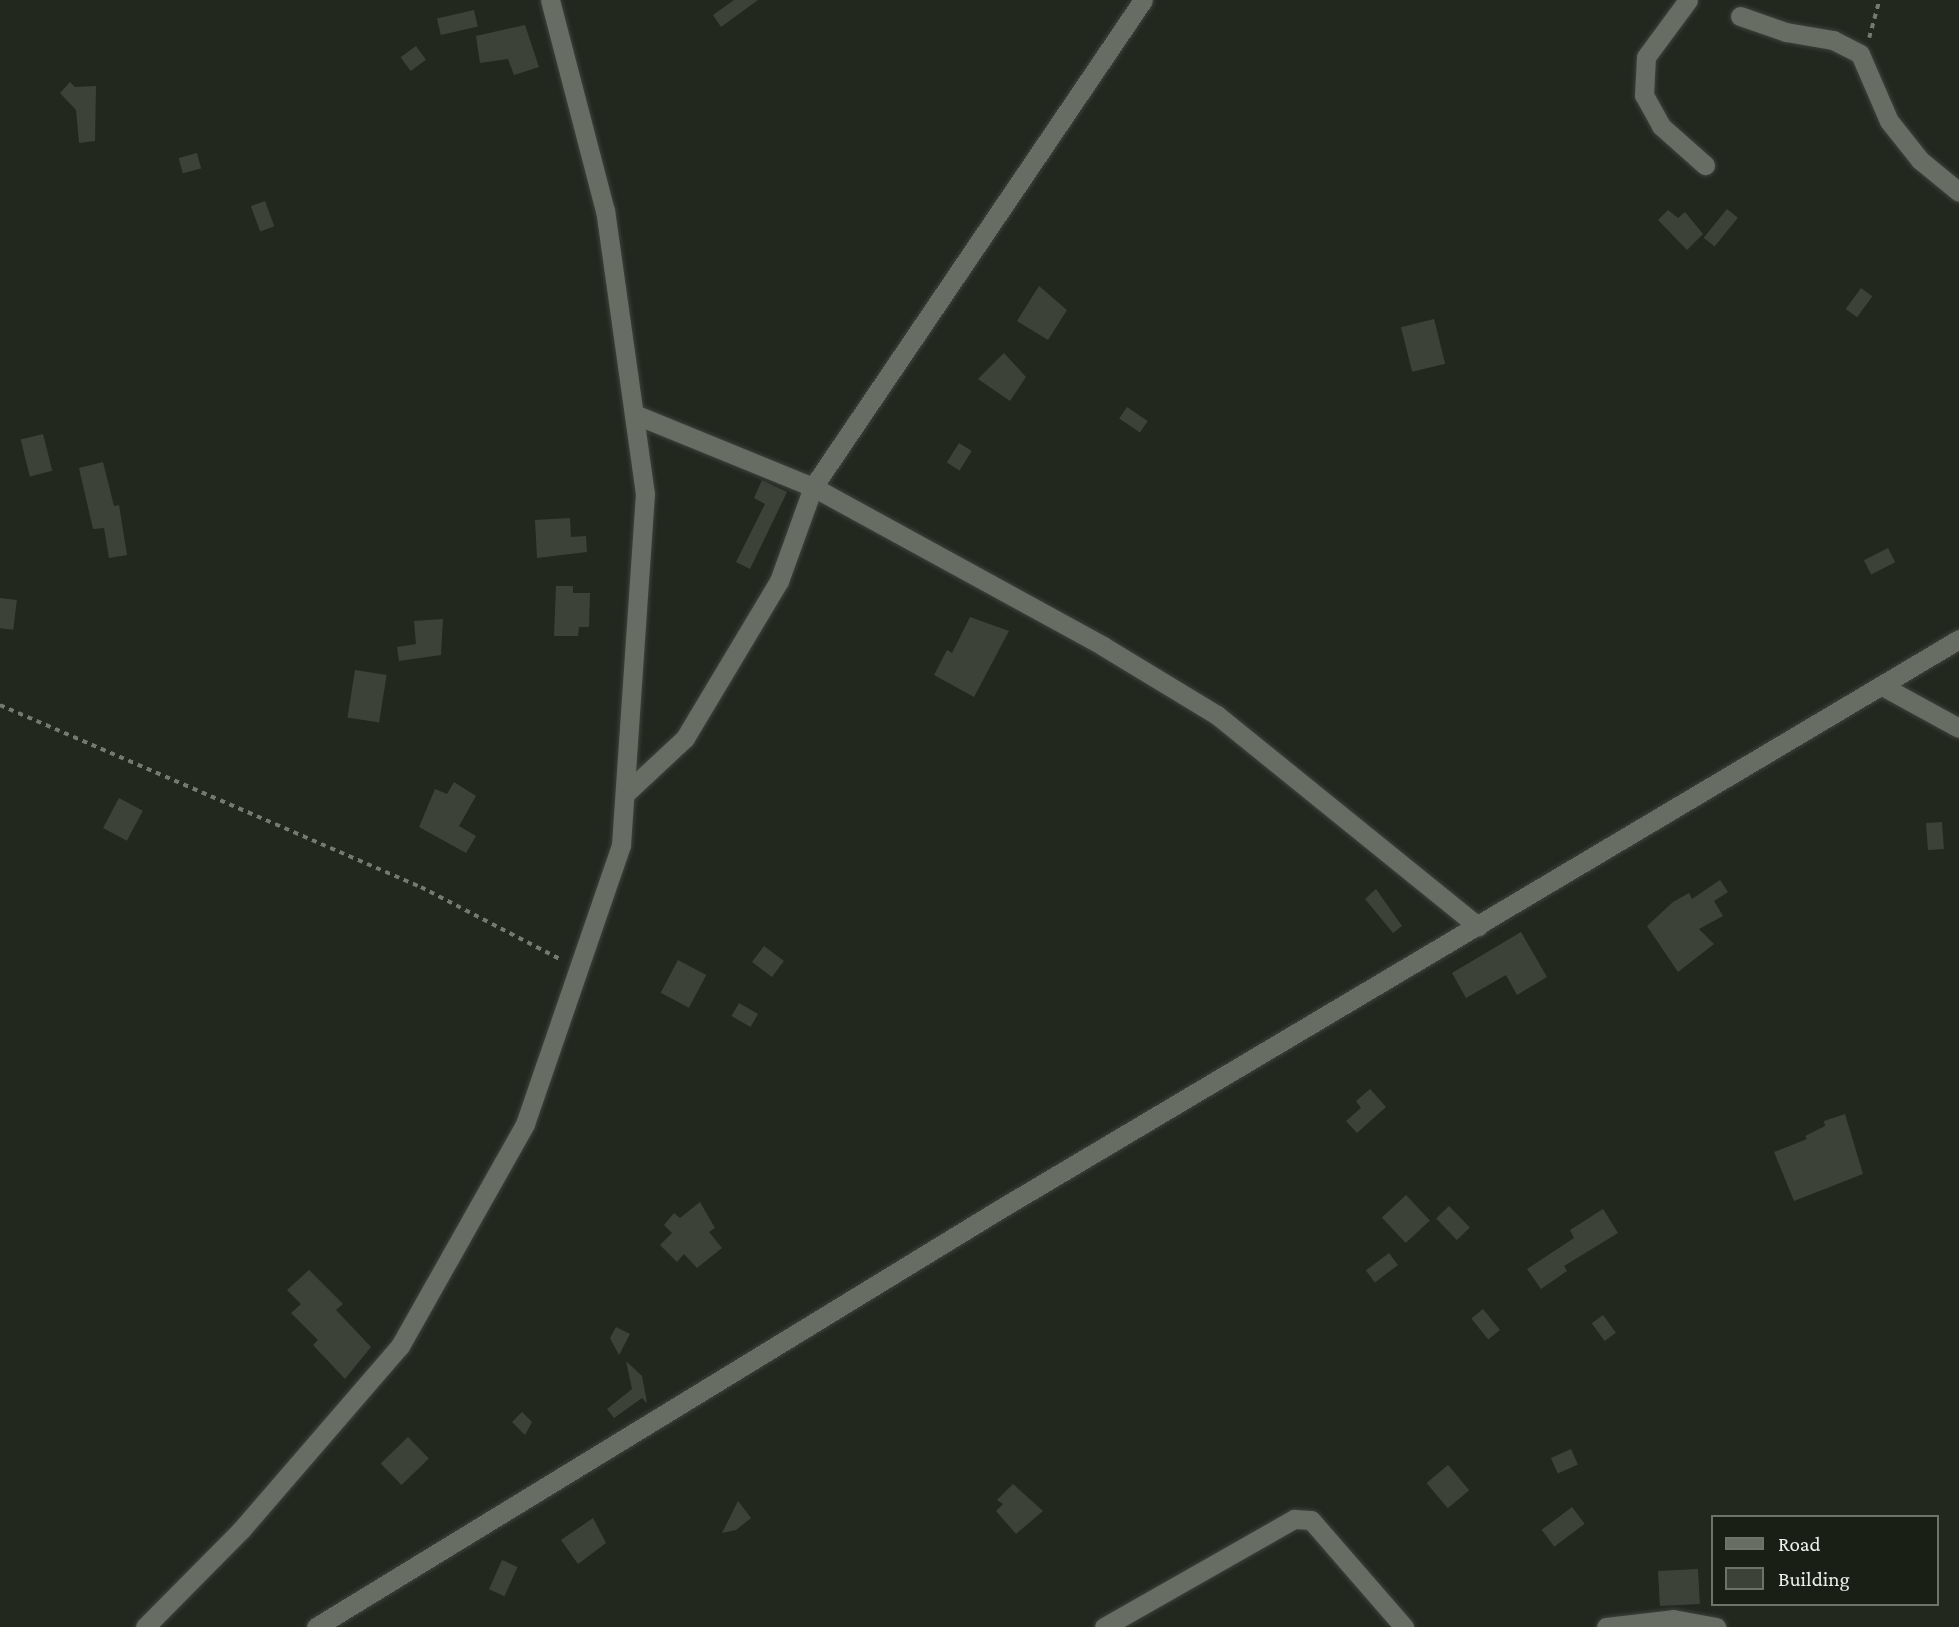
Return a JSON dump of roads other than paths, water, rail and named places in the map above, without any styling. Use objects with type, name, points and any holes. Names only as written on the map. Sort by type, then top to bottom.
[{"type":"street","points":[[145,1627],[241,1530],[400,1346],[525,1124],[621,845],[645,494],[605,211],[550,0]]},
{"type":"street","points":[[625,793],[685,738],[779,580],[813,487],[1143,0]]},
{"type":"street","points":[[1688,0],[1646,57],[1644,95],[1661,126],[1705,165]]},
{"type":"street","points":[[1740,16],[1786,32],[1833,40],[1860,54],[1889,121],[1920,160],[1959,192]]},
{"type":"street","points":[[634,414],[813,487],[1103,646],[1217,715],[1479,926]]},
{"type":"street","points":[[316,1627],[1005,1206],[1884,687],[1959,639]]},
{"type":"street","points":[[1884,687],[1959,728]]},
{"type":"street","points":[[1104,1627],[1294,1519],[1311,1520],[1404,1627]]},
{"type":"street","points":[[1606,1627],[1673,1619],[1716,1627]]}]
